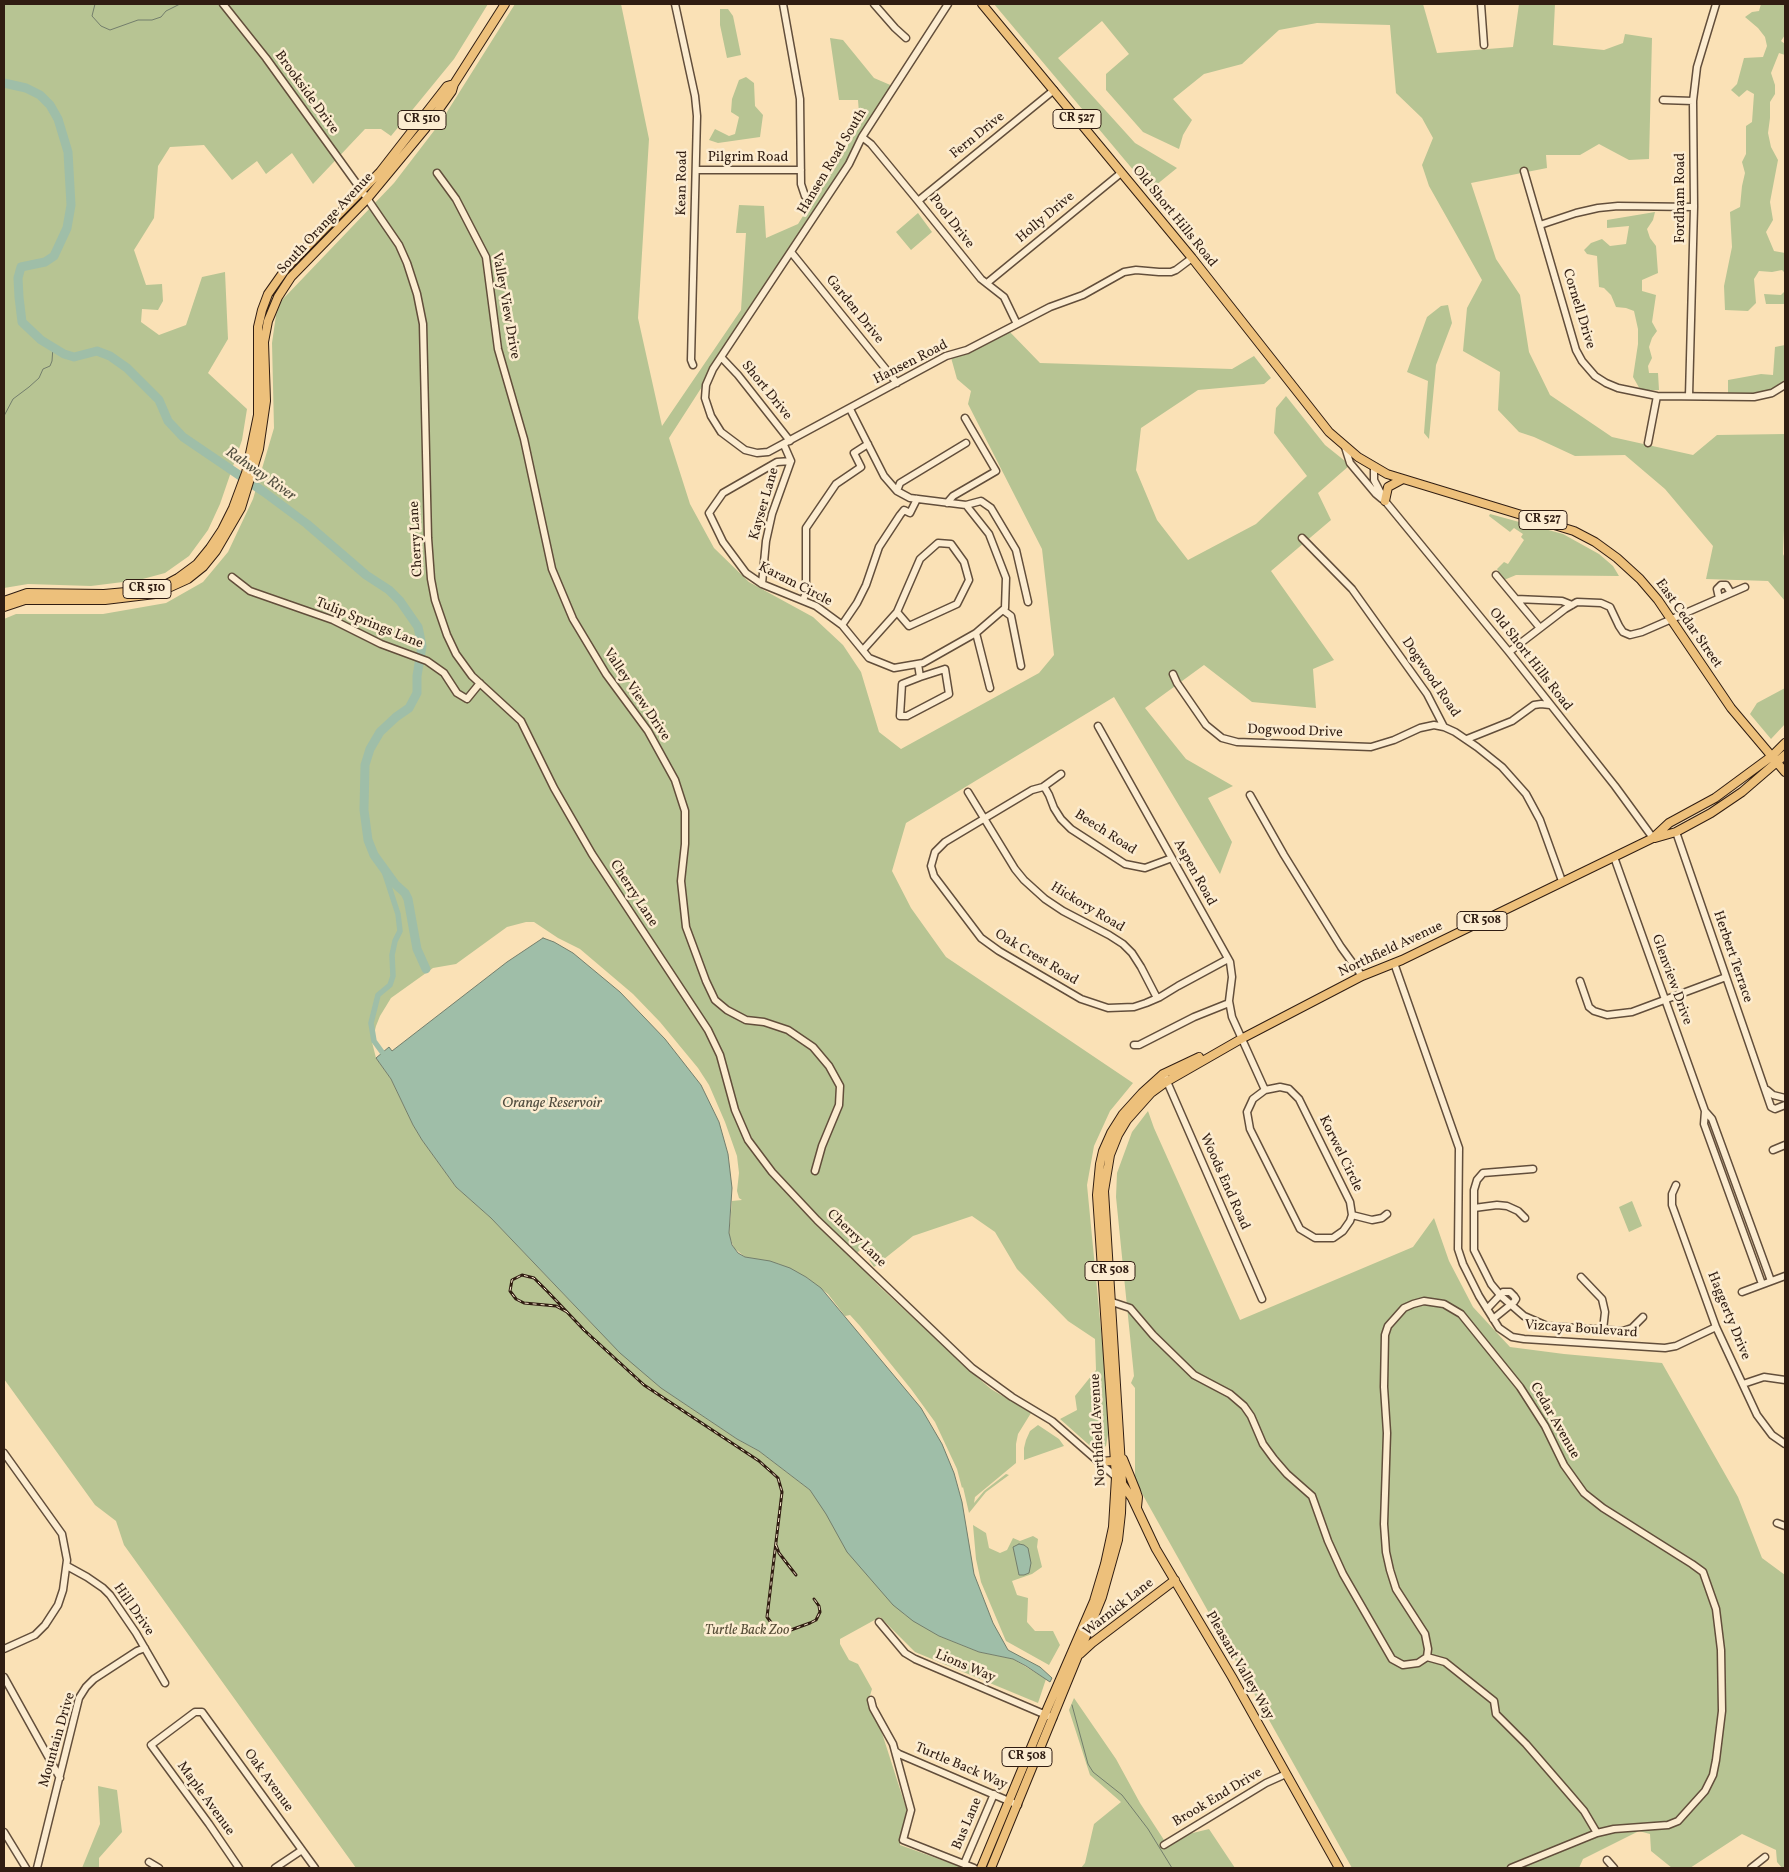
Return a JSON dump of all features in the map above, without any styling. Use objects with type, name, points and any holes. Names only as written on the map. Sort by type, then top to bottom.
[{"type":"main road","name":"South Orange Avenue","points":[[4,608],[25,600],[105,600],[143,596],[174,586],[196,573],[216,551],[226,536],[259,449],[266,401],[264,342],[273,306],[291,277],[367,199],[425,129],[452,91],[454,84],[504,4]]},
{"type":"main road","name":"Old Short Hills Road","points":[[982,4],[1192,258],[1329,432],[1345,447],[1374,467]]},
{"type":"main road","name":"South Orange Avenue","points":[[249,474],[260,400],[257,336],[262,310],[276,280],[380,172],[448,86],[454,84]]},
{"type":"main road","points":[[265,302],[273,306]]},
{"type":"main road","name":"East Cedar Street","points":[[1374,467],[1401,480],[1574,531],[1595,542],[1617,558],[1640,579],[1670,618],[1730,708],[1785,772]]},
{"type":"main road","points":[[1385,501],[1388,486],[1401,480]]},
{"type":"main road","name":"South Orange Avenue","points":[[4,601],[27,593],[104,594],[137,591],[162,586],[178,578],[197,564],[222,530],[244,490]]},
{"type":"main road","name":"CR 508","points":[[1653,838],[1676,832],[1711,813],[1742,792],[1775,759],[1785,742]]},
{"type":"main road","name":"CR 508","points":[[1653,838],[1669,823],[1702,806],[1775,759],[1785,755]]},
{"type":"main road","points":[[1676,832],[1676,825],[1700,811],[1702,806]]},
{"type":"main road","name":"Northfield Avenue","points":[[981,1868],[1045,1714],[1102,1597],[1115,1555],[1121,1513],[1097,1195],[1100,1164],[1111,1133],[1123,1114],[1142,1093],[1165,1078],[1362,976],[1394,963],[1653,838]]},
{"type":"main road","name":"Northfield Avenue","points":[[1117,1456],[1112,1302],[1104,1191],[1110,1155],[1118,1135],[1127,1120],[1165,1078]]},
{"type":"main road","points":[[1099,1462],[1107,1463],[1117,1456],[1136,1491],[1138,1498],[1137,1509]]},
{"type":"main road","name":"Pleasant Valley Way","points":[[1119,1480],[1339,1868]]},
{"type":"main road","name":"Warnick Lane","points":[[1079,1656],[1175,1580]]},
{"type":"main road","name":"Northfield Avenue","points":[[991,1868],[1079,1656],[1081,1639]]},
{"type":"street","name":"Brookside Drive","points":[[223,4],[266,58],[367,199]]},
{"type":"street","name":"Kean Road","points":[[676,4],[695,96],[697,116],[691,360],[693,365]]},
{"type":"street","points":[[783,4],[801,108],[801,184],[805,196]]},
{"type":"street","points":[[874,4],[906,38]]},
{"type":"street","name":"Hansen Road South","points":[[721,357],[849,164],[862,136],[948,4]]},
{"type":"street","points":[[1481,4],[1484,45]]},
{"type":"street","name":"Fordham Road","points":[[1689,396],[1694,207],[1693,101],[1698,67],[1716,4]]},
{"type":"street","name":"Fern Drive","points":[[918,201],[1054,90]]},
{"type":"street","points":[[1663,100],[1693,101]]},
{"type":"street","name":"Pool Drive","points":[[862,136],[871,144],[981,279],[1004,297],[1017,324]]},
{"type":"street","name":"Pilgrim Road","points":[[696,170],[801,170]]},
{"type":"street","name":"Cornell Drive","points":[[1524,171],[1576,350],[1582,361],[1595,376],[1618,388],[1657,396],[1761,396],[1777,391],[1785,385]]},
{"type":"street","name":"Valley View Drive","points":[[437,173],[456,199],[486,257],[498,349],[524,439],[552,569],[574,619],[606,674],[648,731],[676,780],[685,811],[685,844],[680,881],[686,927],[706,981],[715,1000],[727,1010],[746,1020],[764,1022],[788,1030],[813,1047],[829,1066],[840,1086],[839,1105],[822,1146],[815,1171]]},
{"type":"street","name":"Holly Drive","points":[[987,283],[1122,173]]},
{"type":"street","name":"Cherry Lane","points":[[367,199],[399,245],[407,263],[421,313],[424,350],[428,546],[431,579],[435,600],[447,635],[456,654],[472,676],[521,721],[554,788],[592,854],[708,1030],[720,1055],[730,1096],[739,1122],[755,1151],[788,1190],[826,1229],[972,1368],[992,1384],[1052,1421],[1119,1480]]},
{"type":"street","points":[[1540,225],[1598,208],[1618,206],[1694,207]]},
{"type":"street","name":"Garden Drive","points":[[791,252],[897,383]]},
{"type":"street","name":"Hansen Road","points":[[721,357],[709,378],[705,393],[708,411],[716,427],[740,448],[748,452],[768,452],[946,356],[967,350],[1050,306],[1083,295],[1124,272],[1136,270],[1171,272],[1192,258]]},
{"type":"street","name":"Short Drive","points":[[721,357],[790,441]]},
{"type":"street","points":[[1648,444],[1657,396]]},
{"type":"street","points":[[850,409],[884,476],[897,491],[910,498],[948,503],[966,505],[981,501],[991,508],[1016,550],[1028,602]]},
{"type":"street","points":[[948,503],[953,496],[996,471],[965,418]]},
{"type":"street","points":[[897,491],[900,482],[966,443]]},
{"type":"street","points":[[803,600],[806,593],[806,528],[836,484],[861,467],[854,453],[868,444]]},
{"type":"street","points":[[784,445],[791,461]]},
{"type":"street","name":"Old Short Hills Road","points":[[1345,447],[1350,464],[1376,494],[1385,501]]},
{"type":"street","name":"Karam Circle","points":[[791,461],[777,462],[722,493],[709,513],[723,542],[746,573],[762,584],[816,606],[842,625],[869,658],[894,668],[923,662],[976,633],[1003,610]]},
{"type":"street","name":"Kayser Lane","points":[[762,584],[766,541],[772,514],[791,461]]},
{"type":"street","name":"Old Short Hills Road","points":[[1374,467],[1374,480],[1385,501],[1509,652],[1653,838]]},
{"type":"street","points":[[842,625],[858,603],[879,547],[900,515],[904,510],[910,513],[917,499]]},
{"type":"street","points":[[966,505],[989,534],[1006,578],[1005,608],[1003,610],[1011,616],[1021,666]]},
{"type":"street","name":"Dogwood Road","points":[[1302,538],[1352,589],[1427,694],[1444,727],[1467,739],[1502,767],[1526,794],[1540,820],[1562,882]]},
{"type":"street","points":[[862,650],[897,612],[920,559],[938,543],[951,544],[964,562],[969,580],[957,604],[909,626],[897,612]]},
{"type":"street","points":[[1496,575],[1540,628]]},
{"type":"street","name":"Tulip Springs Lane","points":[[232,577],[250,591],[333,620],[382,644],[427,661],[444,673],[457,693],[468,699],[480,683]]},
{"type":"street","points":[[1719,598],[1717,589],[1721,585],[1726,585],[1731,593]]},
{"type":"street","points":[[1509,652],[1578,602],[1606,605],[1613,610],[1623,632],[1630,635],[1642,632],[1670,618],[1686,614],[1745,587]]},
{"type":"street","points":[[1516,600],[1562,601],[1572,605]]},
{"type":"street","points":[[976,633],[990,688]]},
{"type":"street","points":[[918,664],[920,677]]},
{"type":"street","points":[[946,669],[949,694],[907,716],[900,716],[902,684],[920,677],[946,669]]},
{"type":"street","name":"Dogwood Drive","points":[[1173,674],[1177,683],[1206,725],[1222,738],[1237,742],[1371,747],[1389,742],[1420,728],[1444,727]]},
{"type":"street","points":[[1467,739],[1512,721],[1534,705],[1550,705]]},
{"type":"street","name":"Aspen Road","points":[[1098,726],[1232,967],[1230,1003],[1232,1017],[1241,1039]]},
{"type":"street","name":"Oak Crest Road","points":[[1061,774],[1043,788],[1032,790],[940,846],[932,858],[931,866],[934,876],[981,938],[999,951],[1081,999],[1108,1008],[1134,1007],[1157,998],[1228,959]]},
{"type":"street","name":"Beech Road","points":[[1043,788],[1046,788],[1054,808],[1061,819],[1071,828],[1125,864],[1145,868],[1172,858]]},
{"type":"street","name":"Hickory Road","points":[[968,792],[1015,869],[1024,880],[1045,899],[1063,911],[1109,935],[1122,944],[1132,953],[1157,998]]},
{"type":"street","points":[[1250,795],[1284,855],[1341,947],[1362,976]]},
{"type":"street","name":"Herbert Terrace","points":[[1676,832],[1773,1109],[1778,1109],[1785,1104]]},
{"type":"street","name":"Glenview Drive","points":[[1614,858],[1705,1111],[1712,1119],[1771,1281]]},
{"type":"street","name":"Vizcaya Boulevard","points":[[1394,963],[1459,1148],[1458,1249],[1463,1264],[1499,1328],[1505,1333],[1524,1339],[1664,1348],[1676,1346],[1716,1327]]},
{"type":"street","points":[[1580,981],[1589,1006],[1594,1011],[1607,1015],[1632,1012],[1726,977]]},
{"type":"street","points":[[1134,1045],[1139,1045],[1194,1016],[1230,1003]]},
{"type":"street","points":[[1241,1039],[1265,1090]]},
{"type":"street","name":"Woods End Road","points":[[1165,1078],[1262,1299]]},
{"type":"street","name":"Korwel Circle","points":[[1280,1087],[1289,1089],[1299,1099],[1350,1202],[1352,1215],[1343,1231],[1327,1239],[1309,1236],[1300,1229],[1248,1121],[1249,1106],[1253,1099],[1265,1090],[1280,1087]]},
{"type":"street","points":[[1766,1090],[1774,1095],[1785,1098]]},
{"type":"street","name":"Glenview Drive","points":[[1705,1111],[1704,1124],[1762,1284]]},
{"type":"street","points":[[1773,1150],[1785,1145]]},
{"type":"street","points":[[1533,1169],[1483,1173],[1474,1190],[1474,1250],[1491,1284],[1510,1305],[1524,1316],[1546,1326],[1623,1331],[1632,1328],[1643,1317]]},
{"type":"street","name":"Haggerty Drive","points":[[1676,1185],[1672,1194],[1672,1205],[1716,1327],[1757,1415],[1772,1435],[1785,1444]]},
{"type":"street","points":[[1474,1208],[1497,1205],[1506,1206],[1518,1211],[1525,1218]]},
{"type":"street","points":[[1352,1215],[1372,1220],[1382,1218],[1387,1214]]},
{"type":"street","points":[[1742,1292],[1785,1276]]},
{"type":"street","points":[[1581,1277],[1602,1299],[1606,1312],[1603,1330]]},
{"type":"street","points":[[1487,1309],[1501,1296]]},
{"type":"street","points":[[1112,1302],[1130,1308],[1153,1335],[1194,1375],[1230,1394],[1244,1406],[1274,1459],[1287,1474],[1312,1496],[1342,1574],[1392,1659],[1403,1665],[1418,1663],[1429,1658],[1445,1662],[1494,1701],[1496,1714],[1526,1744],[1584,1811],[1597,1833]]},
{"type":"street","name":"Cedar Avenue","points":[[1429,1658],[1425,1634],[1396,1589],[1386,1552],[1384,1524],[1386,1433],[1385,1335],[1388,1326],[1404,1308],[1412,1304],[1424,1302],[1444,1304],[1461,1314],[1520,1387],[1546,1426],[1564,1465],[1584,1493],[1702,1572],[1716,1609],[1721,1659],[1722,1711],[1713,1775],[1705,1791],[1678,1821],[1668,1825],[1614,1829],[1597,1833],[1511,1868]]},
{"type":"street","points":[[1493,1319],[1510,1305]]},
{"type":"street","points":[[1743,1384],[1764,1377],[1785,1380]]},
{"type":"street","points":[[4,1453],[62,1534],[67,1566],[58,1605],[45,1625],[35,1635],[4,1649]]},
{"type":"street","points":[[1777,1523],[1785,1526]]},
{"type":"street","name":"Hill Drive","points":[[67,1566],[88,1577],[103,1588],[136,1633],[165,1683]]},
{"type":"street","name":"Lions Way","points":[[879,1622],[905,1653],[915,1659],[1053,1718]]},
{"type":"street","name":"Mountain Drive","points":[[37,1868],[79,1698],[86,1687],[94,1680],[137,1651],[145,1648]]},
{"type":"street","points":[[4,1677],[60,1778]]},
{"type":"street","points":[[871,1700],[873,1708],[895,1750],[896,1761],[910,1810],[903,1840],[974,1868]]},
{"type":"street","name":"Maple Avenue","points":[[198,1711],[151,1745],[239,1868]]},
{"type":"street","name":"Oak Avenue","points":[[198,1711],[202,1712],[315,1868]]},
{"type":"street","name":"Turtle Back Way","points":[[895,1750],[899,1754],[1018,1805]]},
{"type":"street","name":"Brook End Drive","points":[[1164,1845],[1266,1783],[1286,1774]]},
{"type":"street","name":"Bus Lane","points":[[964,1864],[994,1794]]},
{"type":"street","points":[[4,1832],[26,1868]]},
{"type":"street","points":[[275,1868],[302,1850]]},
{"type":"street","points":[[1751,1868],[1765,1857]]},
{"type":"street","points":[[1607,1860],[1614,1868]]},
{"type":"street","points":[[149,1862],[159,1868]]},
{"type":"green space","points":[[4,4],[488,4],[454,59],[391,136],[381,129],[365,129],[313,184],[292,153],[266,174],[257,161],[232,180],[204,145],[170,147],[158,166],[154,218],[134,250],[146,285],[162,284],[163,301],[158,310],[142,309],[141,322],[159,335],[186,325],[202,277],[225,272],[228,339],[208,373],[247,409],[242,440],[220,504],[208,530],[189,556],[165,573],[139,580],[91,586],[28,584],[4,588]]},
{"type":"green space","name":"Turtle Back Zoo","points":[[515,4],[621,4],[649,139],[638,318],[662,426],[741,310],[746,233],[736,233],[739,205],[764,206],[766,238],[798,224],[860,126],[858,100],[839,100],[830,38],[843,40],[874,78],[895,87],[669,438],[690,504],[714,548],[749,582],[813,617],[843,645],[861,672],[879,732],[901,749],[1039,673],[1054,655],[1042,549],[968,404],[971,391],[957,379],[950,354],[1007,329],[1040,363],[1232,369],[1254,356],[1271,378],[1264,384],[1198,390],[1141,428],[1136,470],[1157,520],[1188,560],[1256,524],[1307,476],[1274,433],[1276,408],[1286,396],[1325,445],[1350,465],[1318,493],[1331,520],[1271,571],[1334,660],[1313,669],[1316,708],[1252,702],[1204,665],[1145,708],[1186,759],[1233,786],[1208,798],[1232,842],[1220,874],[1114,697],[906,823],[892,871],[911,908],[946,957],[1133,1083],[1110,1111],[1094,1146],[1087,1185],[1110,1423],[1106,1446],[1097,1452],[1060,1419],[1077,1410],[1075,1396],[1096,1370],[1095,1339],[1068,1321],[1017,1269],[995,1232],[972,1216],[913,1236],[874,1267],[865,1245],[852,1258],[881,1288],[991,1389],[1031,1413],[1018,1434],[1016,1463],[975,1497],[974,1503],[984,1491],[1006,1474],[1009,1475],[986,1492],[969,1513],[957,1469],[935,1422],[860,1326],[850,1315],[845,1316],[828,1294],[806,1277],[779,1264],[745,1257],[734,1248],[729,1235],[732,1201],[742,1200],[739,1198],[737,1191],[739,1173],[737,1156],[709,1085],[698,1068],[660,1022],[633,994],[580,949],[558,938],[534,922],[507,927],[456,964],[433,968],[391,998],[376,1026],[372,1042],[376,1058],[391,1079],[422,1140],[456,1187],[491,1218],[596,1328],[661,1388],[737,1439],[759,1451],[810,1490],[904,1614],[939,1636],[979,1652],[1013,1659],[1046,1679],[1038,1703],[915,1652],[880,1617],[840,1639],[840,1644],[849,1660],[858,1664],[872,1689],[868,1702],[881,1730],[907,1811],[900,1845],[964,1868],[356,1868],[124,1545],[116,1521],[95,1505],[4,1379],[4,619],[16,614],[103,614],[166,603],[203,582],[228,552],[253,499],[274,428],[272,343],[276,315],[282,300],[394,183],[440,123]]},
{"type":"green space","points":[[994,4],[1423,4],[1437,53],[1513,47],[1519,4],[1555,4],[1553,45],[1604,50],[1623,43],[1625,34],[1652,38],[1649,159],[1629,160],[1599,144],[1580,155],[1546,155],[1547,168],[1471,183],[1496,259],[1520,295],[1529,352],[1550,395],[1612,437],[1693,455],[1717,435],[1785,434],[1785,529],[1783,554],[1785,558],[1785,601],[1768,581],[1706,579],[1713,546],[1665,489],[1625,455],[1575,456],[1519,432],[1498,410],[1500,372],[1463,351],[1467,308],[1482,280],[1429,186],[1422,165],[1433,138],[1422,118],[1396,93],[1390,25],[1317,23],[1279,30],[1242,64],[1204,74],[1173,99],[1192,120],[1183,135],[1179,149],[1143,132],[1106,90],[1106,74],[1129,54],[1102,21],[1058,58],[1135,143],[1177,168],[1150,190]]},
{"type":"green space","points":[[1761,4],[1785,4],[1785,35],[1781,41],[1785,44],[1785,55],[1779,53],[1771,73],[1775,85],[1775,94],[1770,102],[1768,133],[1771,147],[1778,160],[1770,202],[1773,220],[1766,232],[1774,251],[1785,253],[1785,273],[1782,270],[1772,272],[1759,271],[1754,279],[1756,303],[1748,311],[1725,310],[1724,286],[1732,247],[1730,212],[1740,207],[1745,173],[1742,162],[1746,154],[1746,126],[1752,122],[1754,94],[1747,90],[1739,97],[1731,90],[1737,84],[1744,58],[1763,57],[1767,46],[1765,37],[1745,17],[1752,12],[1759,11]]},
{"type":"green space","points":[[720,9],[728,9],[733,16],[741,55],[727,58],[720,25]]},
{"type":"green space","points":[[746,77],[754,83],[755,106],[763,115],[760,137],[718,143],[709,140],[715,129],[729,136],[735,134],[739,117],[731,112],[732,99],[739,80]]},
{"type":"green space","points":[[1655,212],[1653,220],[1647,229],[1650,238],[1656,246],[1658,273],[1642,280],[1642,291],[1656,295],[1652,322],[1657,331],[1649,347],[1652,358],[1648,366],[1649,373],[1658,373],[1659,390],[1641,391],[1633,377],[1638,344],[1638,329],[1634,311],[1616,307],[1611,295],[1604,288],[1599,287],[1597,256],[1587,254],[1584,250],[1591,243],[1602,239],[1610,246],[1626,244],[1629,226],[1607,228],[1607,220]]},
{"type":"green space","points":[[918,213],[932,232],[911,250],[896,232]]},
{"type":"green space","points":[[1785,291],[1785,304],[1766,304],[1764,294],[1781,295]]},
{"type":"green space","points":[[1448,305],[1452,323],[1436,365],[1429,439],[1424,433],[1428,381],[1407,372],[1427,317],[1441,306]]},
{"type":"green space","points":[[1785,345],[1785,383],[1759,394],[1728,393],[1728,380],[1761,374],[1773,375],[1775,347]]},
{"type":"green space","points":[[1490,514],[1563,534],[1599,554],[1613,566],[1619,576],[1516,575],[1504,580],[1497,569],[1504,562],[1508,564],[1524,540],[1521,537],[1523,534],[1514,528],[1510,532],[1489,516]]},
{"type":"green space","points":[[1785,688],[1785,724],[1771,739],[1750,714],[1757,703]]},
{"type":"green space","points":[[1148,1111],[1240,1320],[1413,1247],[1434,1218],[1449,1261],[1473,1307],[1510,1347],[1662,1363],[1738,1497],[1762,1558],[1785,1575],[1785,1868],[1782,1868],[1777,1862],[1776,1850],[1742,1834],[1690,1868],[1672,1868],[1651,1851],[1650,1834],[1639,1831],[1583,1859],[1579,1868],[1352,1868],[1135,1481],[1135,1388],[1131,1383],[1134,1376],[1116,1197],[1117,1173],[1132,1132]]},
{"type":"green space","points":[[1632,1201],[1642,1226],[1629,1232],[1619,1207]]},
{"type":"green space","points":[[1038,1425],[1059,1439],[1064,1446],[1024,1460],[1026,1440],[1030,1431]]},
{"type":"green space","points":[[973,1525],[986,1533],[989,1548],[1000,1553],[1007,1550],[1013,1538],[1020,1541],[1033,1536],[1038,1539],[1037,1547],[1042,1567],[1032,1574],[1012,1581],[1017,1595],[1028,1598],[1027,1622],[1035,1631],[1053,1631],[1060,1645],[1049,1665],[1006,1641],[981,1582],[976,1559]]},
{"type":"green space","points":[[1074,1698],[1116,1759],[1140,1803],[1164,1840],[1209,1829],[1235,1868],[1081,1868],[1085,1863],[1094,1824],[1121,1802],[1090,1775],[1069,1710]]},
{"type":"green space","points":[[98,1786],[117,1790],[122,1832],[99,1858],[99,1868],[82,1868],[100,1824]]},
{"type":"water","name":"Orange Reservoir","points":[[543,938],[573,953],[620,992],[665,1039],[701,1085],[719,1122],[728,1154],[732,1188],[729,1233],[732,1245],[738,1253],[745,1257],[770,1261],[790,1268],[821,1288],[921,1408],[942,1444],[954,1473],[962,1502],[974,1574],[993,1623],[1008,1650],[1040,1667],[1052,1678],[1050,1682],[1013,1659],[979,1652],[939,1636],[913,1621],[893,1605],[847,1552],[810,1490],[759,1451],[737,1439],[661,1388],[620,1353],[491,1218],[456,1187],[422,1140],[391,1079],[376,1058],[389,1047],[392,1051],[507,962]]},
{"type":"water","points":[[1019,1544],[1028,1548],[1031,1563],[1029,1573],[1024,1575],[1019,1575],[1013,1547]]},
{"type":"waterway","points":[[95,4],[92,16],[101,26],[110,30],[138,20],[152,20],[161,17],[166,11],[180,4]]},
{"type":"waterway","name":"Rahway River","points":[[4,83],[26,88],[40,95],[50,105],[58,119],[68,152],[71,205],[67,228],[54,256],[45,262],[21,267],[18,278],[22,322],[41,340],[64,354],[74,357],[97,351],[110,356],[127,368],[159,400],[168,421],[183,437],[264,492],[307,524],[366,575],[389,590],[400,601],[418,627],[422,646],[417,676],[417,693],[409,708],[380,732],[370,749],[365,765],[364,810],[368,840],[374,855],[408,899],[417,949],[426,969]]},
{"type":"waterway","points":[[4,416],[13,399],[39,378],[43,369],[50,366],[53,347]]},
{"type":"waterway","points":[[382,1052],[374,1041],[371,1023],[378,995],[390,985],[393,976],[392,955],[395,941],[400,931],[398,914],[383,868]]},
{"type":"waterway","name":"Rahway River","points":[[1072,1705],[1088,1764],[1093,1772],[1122,1795],[1148,1829],[1172,1868]]},
{"type":"railway","points":[[567,1312],[556,1306],[524,1303],[516,1299],[510,1291],[512,1280],[522,1275],[534,1278],[548,1292],[567,1312],[584,1330],[644,1385],[759,1461],[778,1478],[782,1492],[767,1617],[775,1628],[783,1631],[810,1623],[816,1620],[820,1612],[819,1606],[814,1599]]},
{"type":"railway","points":[[776,1545],[779,1553],[796,1575]]}]
